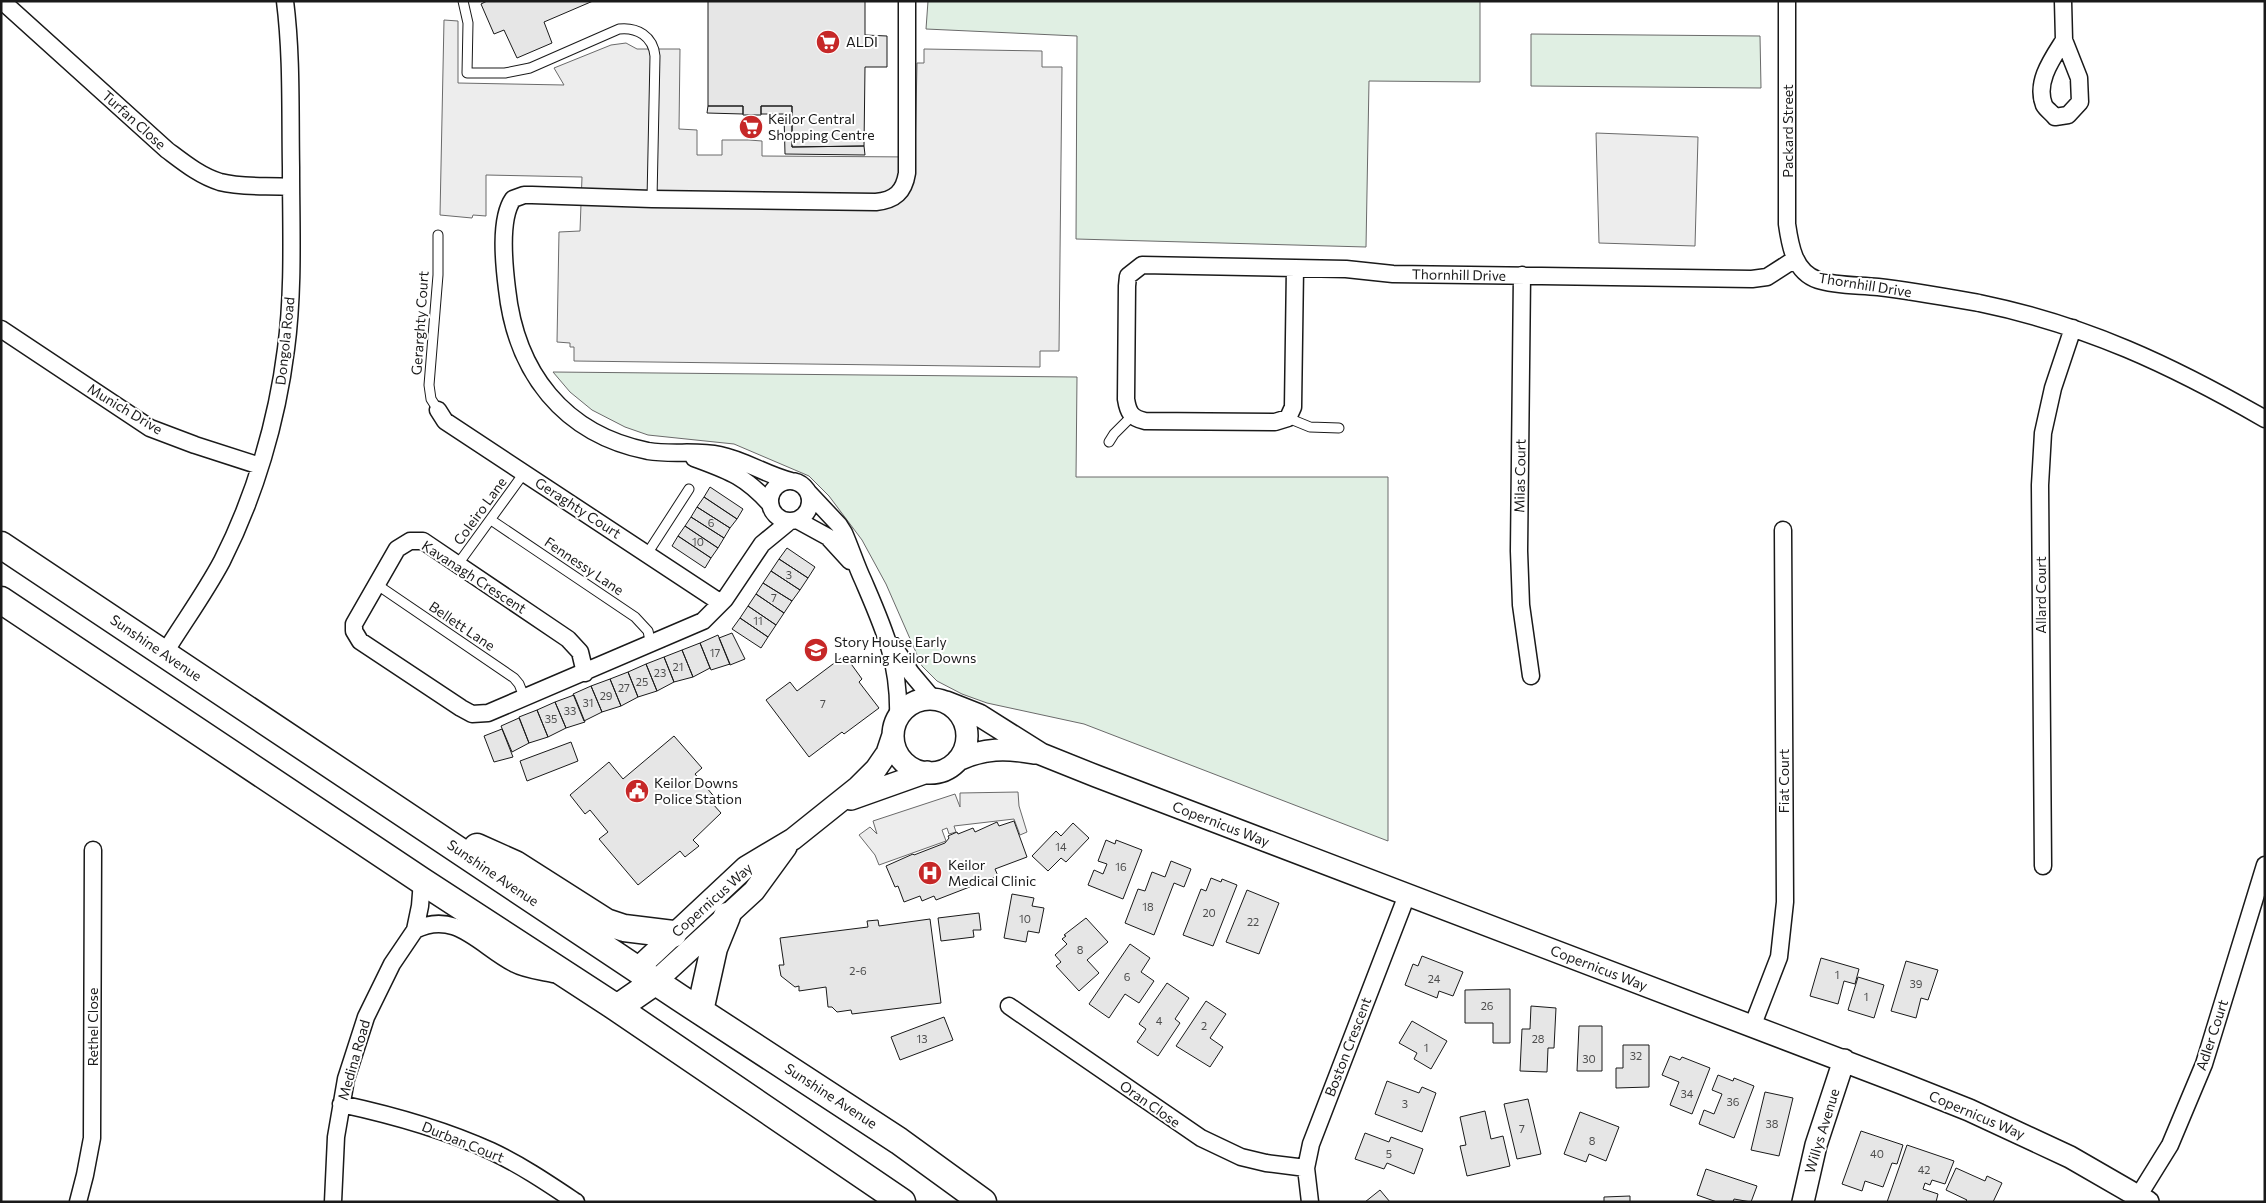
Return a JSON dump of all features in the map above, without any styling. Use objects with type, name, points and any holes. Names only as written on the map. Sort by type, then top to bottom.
[{"type":"main road","name":"Sunshine Avenue","points":[[1,545],[700,1011],[899,1140],[983,1202]]},
{"type":"main road","points":[[1,582],[114,661],[159,703]]},
{"type":"main road","points":[[1,600],[159,703],[422,881],[617,1008],[902,1202]]},
{"type":"main road","points":[[408,816],[515,864],[606,922],[624,928],[673,934]]},
{"type":"main road","points":[[700,1011],[714,948],[727,916]]},
{"type":"main road","points":[[617,1008],[626,986],[647,975]]},
{"type":"street","name":"Turfan Close","points":[[2,1],[186,165],[205,176],[221,182],[291,187]]},
{"type":"street","name":"Dongola Road","points":[[164,654],[221,561],[241,519],[260,466],[279,394],[287,347],[290,292],[290,57],[285,1]]},
{"type":"street","points":[[888,639],[911,673],[939,701],[959,712],[966,728],[966,745],[958,760],[944,770],[927,772],[912,767],[899,756],[896,726],[897,680],[888,639],[839,525],[798,482],[771,475],[738,459],[718,454],[649,451],[612,440],[578,421],[564,410],[537,381],[519,345],[509,310],[504,236],[507,212],[513,200],[524,195],[876,202],[895,197],[904,186],[907,173],[907,1]]},
{"type":"street","name":"Packard Street","points":[[1788,1],[1787,224],[1795,259]]},
{"type":"street","points":[[2063,1],[2064,40]]},
{"type":"street","name":"Thornhill Drive","points":[[1132,416],[1126,399],[1127,286],[1128,276],[1134,269],[1142,265],[1346,269],[1393,274],[1752,279],[1767,277],[1795,259],[1803,272],[1817,280],[1910,291],[1979,304],[2073,328],[2152,359],[2201,382],[2265,419]]},
{"type":"street","points":[[1132,416],[1145,421],[1276,422],[1288,418],[1293,407],[1295,268]]},
{"type":"street","name":"Milas Court","points":[[1522,275],[1519,551],[1521,605],[1531,676]]},
{"type":"street","name":"Allard Court","points":[[2043,866],[2040,485],[2043,433],[2053,388],[2073,328]]},
{"type":"street","name":"Munich Drive","points":[[1,329],[150,428],[179,440],[260,466]]},
{"type":"street","name":"Geraghty Court","points":[[438,410],[445,421],[721,603]]},
{"type":"street","points":[[685,454],[724,468],[747,481],[770,506],[776,516],[794,521],[828,537],[860,572]]},
{"type":"street","points":[[770,506],[770,498],[775,488],[779,484],[791,481]]},
{"type":"street","points":[[794,521],[807,511],[810,498],[808,492]]},
{"type":"street","name":"Kavanagh Crescent","points":[[762,544],[770,506]]},
{"type":"street","name":"Kavanagh Crescent","points":[[585,672],[580,652],[568,639],[423,541],[410,541],[397,549],[354,624],[354,631],[360,640],[472,714],[488,713],[651,645],[703,621],[721,603],[762,544],[794,521]]},
{"type":"street","name":"Fiat Court","points":[[1752,1027],[1779,957],[1785,902],[1783,530]]},
{"type":"street","points":[[896,726],[909,706],[924,699],[939,701]]},
{"type":"street","name":"Copernicus Way","points":[[939,701],[979,715],[1041,754],[1752,1027],[1844,1060],[2022,1134],[2070,1157],[2144,1199]]},
{"type":"street","name":"Copernicus Way","points":[[647,975],[673,934],[746,867],[793,839],[841,803],[876,769],[887,753],[896,726]]},
{"type":"street","name":"Copernicus Way","points":[[958,760],[973,753],[992,749],[1041,754]]},
{"type":"street","name":"Copernicus Way","points":[[841,803],[927,772]]},
{"type":"street","name":"Copernicus Way","points":[[647,975],[727,916],[754,891],[793,839]]},
{"type":"street","name":"Rethel Close","points":[[78,1202],[92,1138],[93,850]]},
{"type":"street","name":"Adler Court","points":[[2144,1199],[2170,1145],[2204,1064],[2265,865]]},
{"type":"street","name":"Medina Road","points":[[333,1202],[336,1137],[341,1104],[353,1054],[366,1017],[392,964],[415,930],[420,906],[422,881]]},
{"type":"street","name":"Boston Crescent","points":[[1310,1202],[1306,1168],[1320,1121],[1407,895]]},
{"type":"street","points":[[415,930],[431,923],[452,925],[465,931],[516,965],[571,978]]},
{"type":"street","name":"Oran Close","points":[[1009,1006],[1201,1138],[1241,1157],[1266,1163],[1306,1168]]},
{"type":"street","name":"Willys Avenue","points":[[1803,1202],[1816,1145],[1844,1060]]},
{"type":"street","name":"Durban Court","points":[[341,1104],[389,1114],[452,1135],[492,1151],[529,1171],[576,1202]]},
{"type":"lane","points":[[464,1],[468,23],[467,73],[504,73],[530,68],[619,29],[633,29],[641,32],[651,41],[655,56],[652,199]]},
{"type":"lane","name":"Gerarghty Court","points":[[438,236],[438,275],[429,385],[431,399],[438,410]]},
{"type":"lane","points":[[1109,442],[1114,434],[1132,416]]},
{"type":"lane","points":[[1288,418],[1310,427],[1339,428]]},
{"type":"lane","name":"Coleiro Lane","points":[[458,564],[524,473]]},
{"type":"lane","points":[[647,554],[689,489]]},
{"type":"lane","name":"Fennessy Lane","points":[[491,520],[635,617],[648,631],[651,645]]},
{"type":"lane","name":"Bellett Lane","points":[[376,584],[514,678],[519,684],[524,699]]},
{"type":"green space","points":[[928,1],[1480,1],[1480,82],[1369,81],[1366,247],[1076,239],[1077,36],[926,29]]},
{"type":"green space","points":[[1531,34],[1760,36],[1761,88],[1531,86]]},
{"type":"green space","points":[[553,372],[1077,377],[1076,477],[1388,477],[1388,841],[1084,724],[987,703],[962,694],[937,681],[922,666],[886,584],[862,540],[829,496],[809,476],[734,444],[648,435],[625,427],[592,410],[570,392]]},
{"type":"shaded area","name":"Keilor Central Shopping Centre","points":[[444,20],[458,21],[458,83],[564,85],[554,68],[611,45],[626,43],[637,49],[680,49],[679,129],[697,130],[697,155],[722,155],[722,140],[749,140],[762,141],[762,156],[915,157],[917,63],[924,63],[924,49],[1042,51],[1042,67],[1062,67],[1059,351],[1040,351],[1040,367],[574,361],[574,347],[570,347],[570,343],[557,342],[559,232],[580,231],[582,177],[486,175],[486,216],[473,215],[472,218],[440,215]]},
{"type":"shaded area","points":[[1596,133],[1698,137],[1695,246],[1599,243]]},
{"type":"shaded area","points":[[1018,792],[1019,806],[1027,832],[1020,835],[1014,819],[954,826],[956,832],[949,834],[947,828],[942,830],[946,841],[879,865],[875,855],[859,835],[870,827],[877,834],[873,821],[955,794],[960,807],[960,793]]},
{"type":"building","points":[[487,1],[593,1],[544,22],[552,43],[517,58],[504,30],[494,34],[481,4]]},
{"type":"building","points":[[708,1],[865,1],[865,35],[887,36],[887,67],[865,67],[864,146],[792,147],[792,106],[761,106],[761,115],[743,115],[743,106],[708,106]]},
{"type":"building","points":[[708,106],[743,106],[743,114],[707,113]]},
{"type":"building","points":[[761,106],[792,106],[792,147],[864,146],[865,155],[785,154],[784,114],[761,114]]},
{"type":"building","points":[[710,487],[743,509],[737,519],[704,497]]},
{"type":"building","points":[[704,497],[737,519],[730,528],[697,507]]},
{"type":"building","points":[[697,507],[730,528],[724,538],[691,517]]},
{"type":"building","points":[[691,517],[724,538],[718,548],[685,526]]},
{"type":"building","points":[[685,526],[718,548],[711,558],[678,536]]},
{"type":"building","points":[[678,536],[711,558],[705,568],[672,546]]},
{"type":"building","points":[[787,548],[815,567],[808,578],[779,559]]},
{"type":"building","points":[[779,559],[808,578],[800,590],[771,571]]},
{"type":"building","points":[[771,571],[800,590],[792,601],[763,583]]},
{"type":"building","points":[[763,583],[792,601],[784,613],[756,594]]},
{"type":"building","points":[[756,594],[784,613],[776,625],[748,606]]},
{"type":"building","points":[[748,606],[776,625],[768,637],[740,618]]},
{"type":"building","points":[[740,618],[768,637],[761,648],[732,629]]},
{"type":"building","points":[[732,633],[745,659],[730,665],[719,638]]},
{"type":"building","points":[[718,635],[730,664],[711,670],[700,643]]},
{"type":"building","points":[[700,643],[710,668],[693,677],[682,650]]},
{"type":"building","points":[[682,650],[693,677],[674,682],[664,657]]},
{"type":"building","points":[[664,657],[674,682],[657,691],[646,664]]},
{"type":"building","points":[[841,658],[846,664],[849,661],[862,679],[859,682],[879,708],[844,734],[842,732],[809,757],[766,700],[790,682],[797,691]]},
{"type":"building","points":[[646,664],[657,691],[638,697],[628,672]]},
{"type":"building","points":[[628,672],[638,697],[621,706],[610,679]]},
{"type":"building","points":[[610,679],[621,706],[602,712],[591,686]]},
{"type":"building","points":[[591,686],[602,712],[584,721],[573,694]]},
{"type":"building","points":[[574,695],[585,722],[566,728],[555,702]]},
{"type":"building","points":[[555,702],[566,728],[548,737],[537,710]]},
{"type":"building","points":[[537,710],[548,737],[529,743],[519,717]]},
{"type":"building","points":[[519,718],[529,743],[512,752],[501,726]]},
{"type":"building","points":[[502,729],[513,757],[494,762],[484,736]]},
{"type":"building","points":[[674,736],[702,768],[695,774],[717,800],[712,803],[721,813],[693,840],[699,846],[685,857],[680,851],[638,885],[599,839],[608,832],[590,810],[585,814],[570,795],[609,762],[623,779]]},
{"type":"building","points":[[571,742],[578,761],[527,781],[520,761]]},
{"type":"building","points":[[1014,821],[1027,857],[995,869],[998,876],[936,900],[934,896],[922,901],[920,896],[904,902],[898,886],[895,887],[886,866],[945,843],[949,838],[948,836],[957,832],[958,834],[973,828],[975,832],[997,822],[999,826]]},
{"type":"building","points":[[1073,823],[1089,838],[1066,862],[1061,858],[1048,871],[1032,856],[1056,831],[1061,836]]},
{"type":"building","points":[[1106,840],[1115,844],[1116,840],[1142,850],[1123,899],[1088,885],[1094,870],[1103,874],[1107,864],[1098,861]]},
{"type":"building","points":[[1171,861],[1191,869],[1184,887],[1174,883],[1154,935],[1125,923],[1138,889],[1145,891],[1152,872],[1165,877]]},
{"type":"building","points":[[1211,878],[1221,882],[1222,879],[1237,885],[1213,946],[1183,935],[1201,889],[1206,891]]},
{"type":"building","points":[[1247,890],[1279,903],[1259,954],[1226,942]]},
{"type":"building","points":[[1012,894],[1034,898],[1032,906],[1044,908],[1039,933],[1028,931],[1026,942],[1004,938]]},
{"type":"building","points":[[979,913],[981,930],[973,930],[974,937],[941,941],[938,918]]},
{"type":"building","points":[[1086,918],[1108,942],[1087,960],[1099,973],[1079,991],[1056,966],[1061,962],[1055,955],[1067,944],[1062,939],[1066,936],[1064,935]]},
{"type":"building","points":[[930,919],[941,1003],[852,1014],[851,1010],[837,1012],[832,1007],[828,1007],[826,987],[799,991],[799,986],[795,987],[781,976],[779,965],[784,965],[780,938],[868,927],[867,921],[878,920],[879,926]]},
{"type":"building","points":[[1130,944],[1150,958],[1141,972],[1154,981],[1139,1003],[1125,994],[1109,1018],[1089,1004]]},
{"type":"building","points":[[1422,956],[1463,972],[1453,996],[1439,991],[1437,998],[1405,985],[1413,964],[1418,966]]},
{"type":"building","points":[[1821,958],[1859,969],[1855,984],[1844,981],[1838,1004],[1810,996]]},
{"type":"building","points":[[1906,961],[1938,970],[1928,1000],[1921,998],[1916,1018],[1891,1011]]},
{"type":"building","points":[[1858,977],[1884,985],[1874,1018],[1848,1010]]},
{"type":"building","points":[[1167,983],[1189,998],[1175,1019],[1180,1023],[1158,1056],[1137,1042],[1146,1029],[1139,1024]]},
{"type":"building","points":[[1510,989],[1510,1043],[1493,1043],[1493,1023],[1465,1023],[1465,990]]},
{"type":"building","points":[[1206,1001],[1226,1014],[1210,1038],[1223,1047],[1210,1067],[1176,1046]]},
{"type":"building","points":[[1531,1006],[1556,1008],[1554,1048],[1548,1048],[1547,1072],[1520,1071],[1522,1029],[1530,1029]]},
{"type":"building","points":[[944,1017],[953,1040],[900,1060],[891,1037]]},
{"type":"building","points":[[1412,1021],[1447,1041],[1431,1069],[1414,1059],[1417,1053],[1399,1043]]},
{"type":"building","points":[[1579,1026],[1602,1026],[1602,1071],[1577,1071]]},
{"type":"building","points":[[1623,1045],[1649,1045],[1649,1087],[1616,1088],[1616,1068],[1623,1068]]},
{"type":"building","points":[[1670,1056],[1680,1060],[1682,1057],[1710,1068],[1692,1114],[1670,1105],[1679,1082],[1662,1075]]},
{"type":"building","points":[[1718,1075],[1733,1081],[1734,1078],[1754,1086],[1734,1138],[1699,1124],[1704,1110],[1714,1114],[1722,1094],[1712,1090]]},
{"type":"building","points":[[1387,1081],[1419,1093],[1422,1087],[1436,1093],[1422,1132],[1375,1114]]},
{"type":"building","points":[[1765,1092],[1793,1098],[1779,1156],[1751,1150]]},
{"type":"building","points":[[1528,1099],[1541,1154],[1517,1159],[1504,1104]]},
{"type":"building","points":[[1485,1111],[1491,1139],[1503,1136],[1510,1166],[1467,1176],[1460,1146],[1466,1145],[1460,1117]]},
{"type":"building","points":[[1580,1112],[1619,1127],[1606,1161],[1589,1154],[1586,1162],[1564,1154]]},
{"type":"building","points":[[1861,1131],[1903,1145],[1897,1164],[1892,1163],[1883,1187],[1865,1181],[1862,1191],[1842,1184]]},
{"type":"building","points":[[1365,1133],[1389,1142],[1391,1137],[1423,1149],[1414,1174],[1387,1163],[1384,1169],[1355,1159]]},
{"type":"building","points":[[1907,1145],[1954,1161],[1945,1184],[1932,1180],[1930,1185],[1925,1183],[1923,1189],[1938,1194],[1936,1202],[1887,1202]]},
{"type":"building","points":[[1956,1168],[1985,1181],[1987,1176],[2002,1183],[1993,1202],[1965,1202],[1967,1200],[1946,1190]]},
{"type":"building","points":[[1706,1169],[1757,1186],[1751,1202],[1734,1199],[1733,1202],[1717,1202],[1697,1195]]},
{"type":"building","points":[[1380,1190],[1390,1202],[1365,1202]]},
{"type":"building","points":[[1630,1196],[1630,1202],[1604,1202],[1604,1197]]},
{"type":"place","name":"ALDI","points":[[828,42]]},
{"type":"place","name":"Keilor Central Shopping Centre","points":[[751,127]]},
{"type":"place","name":"Story House Early Learning Keilor Downs","points":[[816,650]]},
{"type":"place","name":"Keilor Downs Police Station","points":[[637,791]]},
{"type":"place","name":"Keilor Medical Clinic","points":[[930,873]]}]
